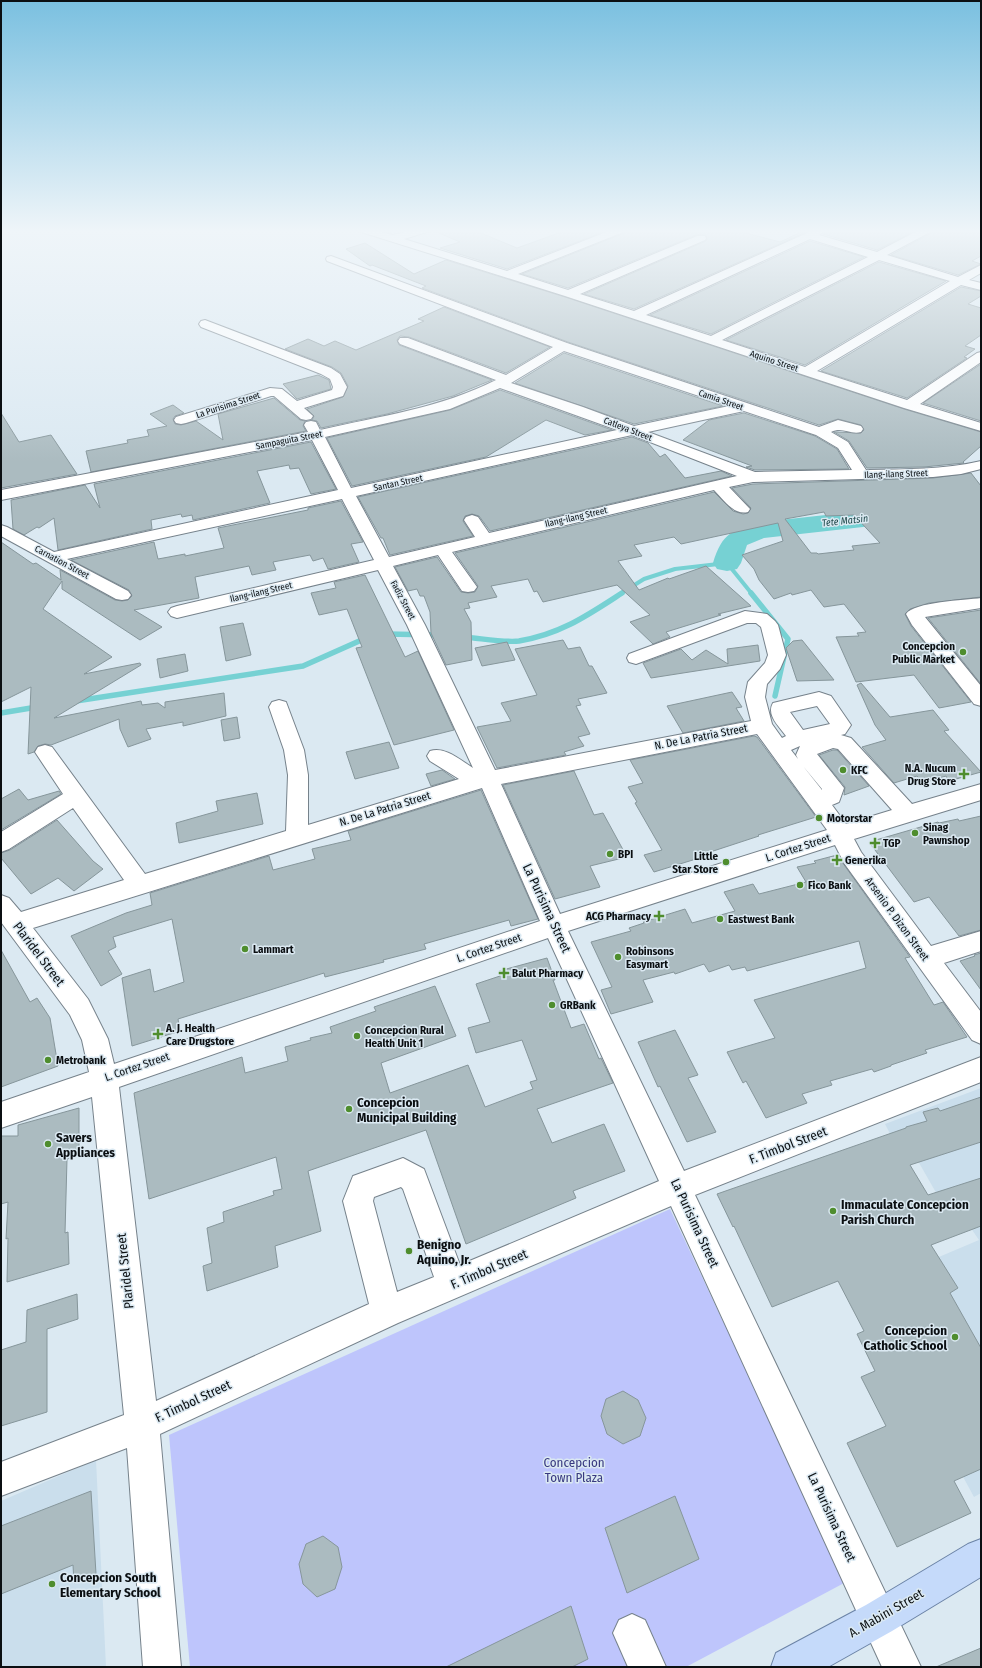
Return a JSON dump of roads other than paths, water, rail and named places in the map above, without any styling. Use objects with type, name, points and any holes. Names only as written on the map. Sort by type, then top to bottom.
[{"type":"main road","name":"A. Mabini Street","points":[[790,1667],[879,1618],[981,1556]]},
{"type":"street","name":"Camia Street","points":[[459,307],[563,346],[743,408],[821,432],[843,445],[862,475]]},
{"type":"street","name":"Aquino Street","points":[[607,307],[806,372],[981,427]]},
{"type":"street","points":[[634,316],[654,307]]},
{"type":"street","points":[[711,341],[778,307]]},
{"type":"street","points":[[806,372],[916,307]]},
{"type":"street","points":[[205,324],[326,371],[335,377],[340,387],[338,392],[296,406]]},
{"type":"street","name":"Catleya Street","points":[[404,341],[505,382],[753,477]]},
{"type":"street","name":"Sampaguita Street","points":[[1,495],[86,485],[311,425],[445,406],[463,401],[505,382],[563,346]]},
{"type":"street","points":[[909,405],[981,356]]},
{"type":"street","name":"La Purisima Street","points":[[181,420],[270,392],[278,392],[296,406]]},
{"type":"street","name":"Fadiz Street","points":[[296,406],[311,425],[416,625],[483,780]]},
{"type":"street","name":"Santan Street","points":[[53,557],[743,408]]},
{"type":"street","points":[[821,432],[834,424],[841,424],[856,429]]},
{"type":"street","name":"Ilang-ilang Street","points":[[178,612],[717,484],[753,477],[933,473],[961,470],[981,465]]},
{"type":"street","points":[[717,484],[742,509]]},
{"type":"street","points":[[472,520],[484,539]]},
{"type":"street","name":"Carnation Street","points":[[1,530],[122,595]]},
{"type":"street","points":[[442,549],[468,587]]},
{"type":"street","points":[[981,602],[923,611],[915,614],[918,621],[981,699]]},
{"type":"street","points":[[636,658],[745,617],[761,618],[768,625],[777,655],[773,665],[758,682],[755,697],[762,726]]},
{"type":"street","points":[[279,707],[294,750],[298,775],[297,836]]},
{"type":"street","name":"N. De La Patria Street","points":[[9,914],[140,884],[483,780],[762,726]]},
{"type":"street","name":"Arsenio P. Dizon Street","points":[[762,726],[820,802],[841,834],[852,857],[981,1032]]},
{"type":"street","points":[[778,748],[798,738]]},
{"type":"street","points":[[820,802],[831,796],[833,788],[806,755],[808,749],[833,741],[844,743],[908,813]]},
{"type":"street","points":[[45,752],[140,884]]},
{"type":"street","points":[[437,756],[483,780]]},
{"type":"street","name":"La Purisima Street","points":[[483,780],[678,1188],[902,1667]]},
{"type":"street","name":"L. Cortez Street","points":[[1,1115],[104,1078],[554,926],[841,834],[981,792]]},
{"type":"street","points":[[1,843],[76,796]]},
{"type":"street","name":"Plaridel Street","points":[[9,914],[79,1007],[94,1039],[104,1078],[142,1425],[162,1667]]},
{"type":"street","points":[[925,958],[981,941]]},
{"type":"street","name":"F. Timbol Street","points":[[1,1479],[142,1425],[387,1312],[678,1188],[981,1069]]},
{"type":"street","points":[[387,1312],[358,1201],[363,1186],[403,1172],[414,1179],[452,1285]]},
{"type":"street","points":[[632,1633],[647,1667]]},
{"type":"waterway","name":"Tete Matsin","points":[[727,563],[731,548],[737,540],[741,537],[761,530],[935,511],[981,514]]},
{"type":"waterway","points":[[620,594],[644,579],[675,569],[727,563],[752,594]]},
{"type":"waterway","points":[[464,637],[499,641],[519,641],[534,638],[574,623],[622,593]]},
{"type":"waterway","points":[[751,593],[788,639],[775,696]]},
{"type":"waterway","points":[[386,634],[439,635]]},
{"type":"waterway","points":[[76,701],[303,666],[366,638]]},
{"type":"waterway","points":[[1,713],[37,707]]},
{"type":"place","name":"Concepcion Public Market","points":[[963,652]]},
{"type":"place","name":"KFC","points":[[843,770]]},
{"type":"place","name":"N.A. Nucum Drug Store","points":[[964,774]]},
{"type":"place","name":"Motorstar","points":[[819,818]]},
{"type":"place","name":"Sinag Pawnshop","points":[[915,833]]},
{"type":"place","name":"TGP","points":[[875,843]]},
{"type":"place","name":"BPI","points":[[610,854]]},
{"type":"place","name":"Generika","points":[[837,860]]},
{"type":"place","name":"Little Star Store","points":[[726,862]]},
{"type":"place","name":"Fico Bank","points":[[800,885]]},
{"type":"place","name":"ACG Pharmacy","points":[[659,916]]},
{"type":"place","name":"Eastwest Bank","points":[[720,919]]},
{"type":"place","name":"Lammart","points":[[245,949]]},
{"type":"place","name":"Robinsons Easymart","points":[[618,957]]},
{"type":"place","name":"Balut Pharmacy","points":[[504,973]]},
{"type":"place","name":"GRBank","points":[[552,1005]]},
{"type":"place","name":"A. J. Health Care Drugstore","points":[[158,1034]]},
{"type":"place","name":"Concepcion Rural Health Unit 1","points":[[357,1036]]},
{"type":"place","name":"Metrobank","points":[[48,1060]]},
{"type":"place","name":"Concepcion Municipal Building","points":[[349,1109]]},
{"type":"place","name":"Savers Appliances","points":[[48,1144]]},
{"type":"place","name":"Immaculate Concepcion Parish Church","points":[[833,1211]]},
{"type":"place","name":"Benigno Aquino, Jr.","points":[[409,1251]]},
{"type":"place","name":"Concepcion Catholic School","points":[[955,1337]]},
{"type":"place","name":"Concepcion South Elementary School","points":[[52,1584]]},
{"type":"park label","name":"Concepcion Town Plaza","points":[[574,1470]]}]
